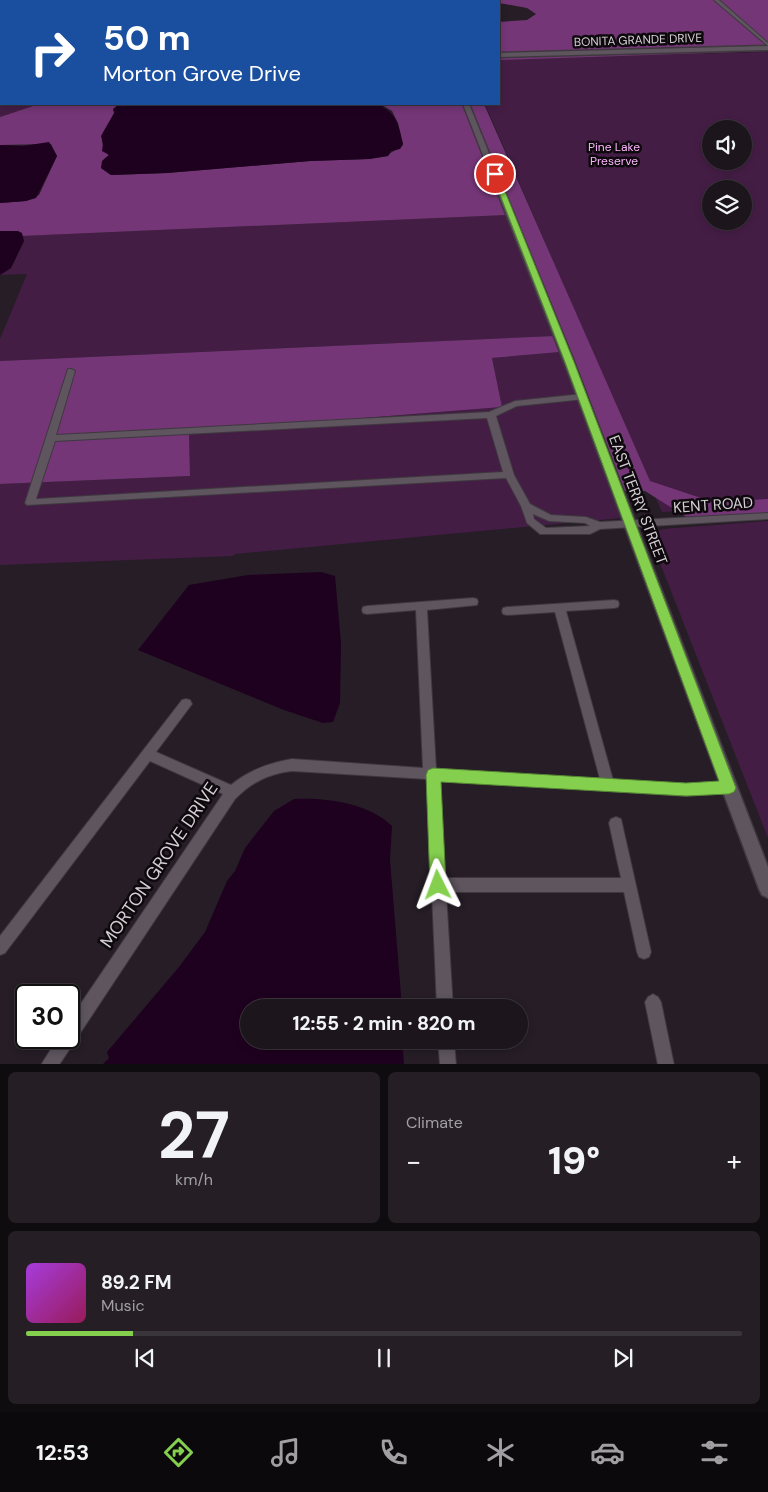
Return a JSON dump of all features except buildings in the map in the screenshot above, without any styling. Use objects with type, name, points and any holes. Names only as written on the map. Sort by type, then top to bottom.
[{"type":"street","points":[[716,0],[768,47]]},
{"type":"street","name":"BONITA GRANDE DRIVE","points":[[502,56],[768,47]]},
{"type":"street","name":"EAST TERRY STREET","points":[[466,105],[582,397],[768,889]]},
{"type":"street","name":"EAST TERRY STREET","points":[[470,105],[474,124]]},
{"type":"street","points":[[71,371],[30,503],[509,475]]},
{"type":"street","points":[[51,438],[491,415],[515,404],[582,397]]},
{"type":"street","points":[[491,415],[509,475],[526,506],[532,523],[544,532],[590,530],[599,526]]},
{"type":"street","points":[[526,506],[550,518],[586,520],[599,526]]},
{"type":"street","points":[[532,523],[542,513]]},
{"type":"street","name":"KENT ROAD","points":[[599,526],[630,526],[768,516]]},
{"type":"street","points":[[367,610],[473,602]]},
{"type":"street","points":[[507,611],[614,604]]},
{"type":"street","points":[[421,606],[429,766],[433,775],[444,999]]},
{"type":"street","points":[[559,608],[608,786]]},
{"type":"street","points":[[0,948],[186,704]]},
{"type":"street","points":[[148,754],[232,792]]},
{"type":"street","name":"MORTON GROVE DRIVE","points":[[80,1018],[232,792],[242,782],[258,773],[284,766],[686,790],[729,788]]},
{"type":"street","points":[[616,823],[644,952]]},
{"type":"street","points":[[438,885],[630,885]]},
{"type":"street","points":[[653,1002],[666,1064]]},
{"type":"street","name":"MORTON GROVE DRIVE","points":[[49,1064],[59,1049]]},
{"type":"street","points":[[447,1049],[448,1064]]},
{"type":"green space","name":"Pine Lake Preserve","points":[[768,52],[768,506],[662,512],[485,105],[500,105],[500,59]]},
{"type":"green space","points":[[0,105],[36,105],[0,117]]},
{"type":"green space","points":[[507,215],[554,336],[0,361],[0,339],[27,274],[0,275],[11,268],[24,241],[22,236]]},
{"type":"green space","points":[[560,352],[621,518],[235,554],[233,556],[0,565],[0,484],[190,476],[189,432],[502,407],[492,358]]},
{"type":"green space","points":[[768,521],[768,838],[649,535],[663,529]]},
{"type":"shaded area","points":[[500,0],[768,0],[768,47],[500,54],[500,22],[527,20],[536,14],[527,8],[500,3]]},
{"type":"shaded area","points":[[768,49],[768,51],[500,60],[500,56]]},
{"type":"shaded area","points":[[36,105],[118,105],[113,118],[102,136],[103,144],[109,155],[104,159],[101,168],[111,175],[167,173],[310,161],[369,159],[388,156],[403,144],[398,123],[392,111],[382,105],[462,105],[507,215],[22,236],[21,233],[0,231],[0,203],[26,201],[39,195],[57,156],[51,144],[0,145],[0,117]]},
{"type":"shaded area","points":[[118,105],[385,105],[382,107],[395,118],[403,144],[400,149],[391,151],[388,156],[369,159],[310,161],[167,173],[111,175],[101,168],[102,161],[109,155],[102,151],[103,143],[101,136],[114,113],[113,109]]},
{"type":"shaded area","points":[[469,105],[484,105],[650,481],[713,502],[768,499],[768,515],[688,518],[645,491],[624,491],[575,361]]},
{"type":"shaded area","points":[[49,142],[57,156],[36,198],[26,201],[0,203],[0,145],[23,146]]},
{"type":"shaded area","points":[[0,231],[18,231],[22,233],[24,241],[11,268],[0,275]]},
{"type":"shaded area","points":[[554,336],[560,352],[492,358],[502,407],[189,432],[190,476],[0,484],[0,361]]},
{"type":"shaded area","points":[[321,572],[335,576],[341,643],[340,703],[333,722],[323,723],[284,710],[138,650],[189,585],[248,575]]},
{"type":"shaded area","points":[[294,799],[319,799],[359,807],[382,818],[392,826],[390,860],[401,999],[240,999],[240,1049],[403,1049],[404,1064],[103,1064],[109,1058],[107,1052],[179,967],[205,932],[227,881],[235,871],[245,848],[274,811]]},
{"type":"route","points":[[438,885],[433,775],[686,790],[729,788],[569,362],[495,174]]}]
